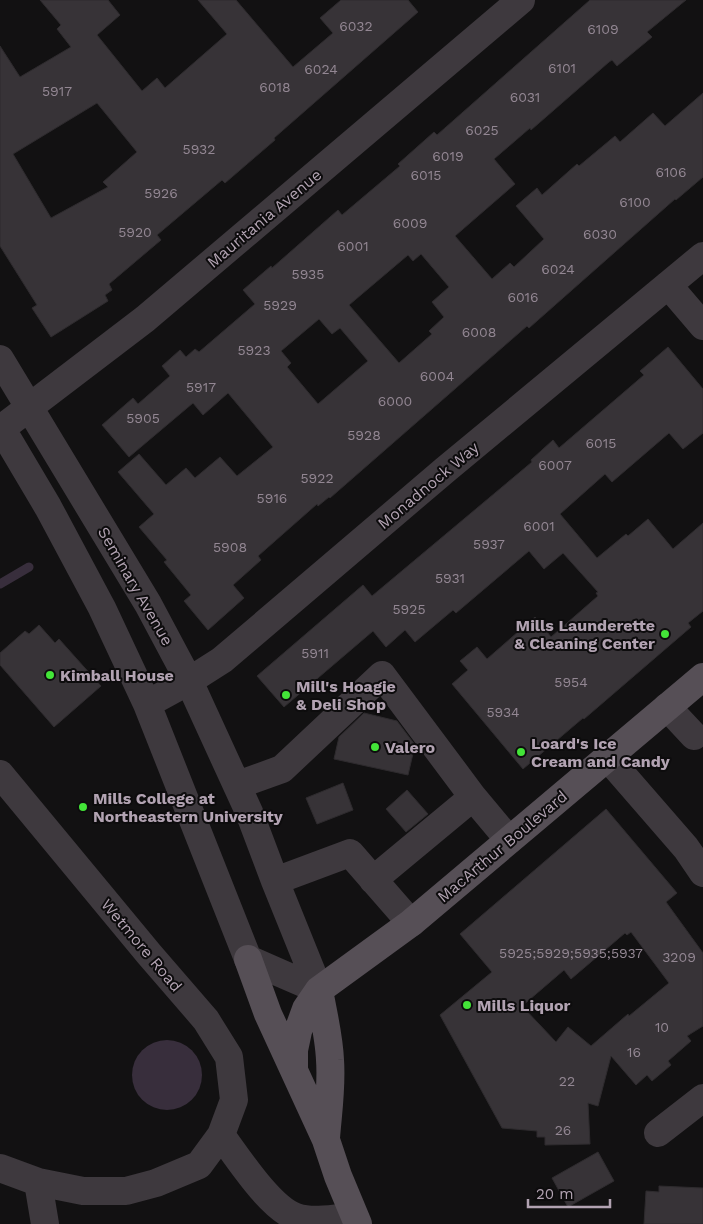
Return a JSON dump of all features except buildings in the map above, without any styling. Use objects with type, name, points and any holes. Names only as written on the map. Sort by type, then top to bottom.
[{"type":"main road","name":"MacArthur Boulevard","points":[[294,1070],[294,1050],[298,1031],[306,1008],[319,990],[411,923],[703,677]]},
{"type":"main road","name":"MacArthur Boulevard","points":[[248,959],[268,1014],[326,1140],[356,1220]]},
{"type":"main road","name":"MacArthur Boulevard","points":[[319,990],[330,1059],[331,1088],[326,1140]]},
{"type":"street","name":"Mauritania Avenue","points":[[1,427],[145,319],[521,0]]},
{"type":"street","name":"Monadnock Way","points":[[147,704],[222,660],[445,470],[703,256]]},
{"type":"street","points":[[668,285],[703,326]]},
{"type":"street","name":"Seminary Avenue","points":[[0,359],[148,604],[189,681],[238,785],[319,990]]},
{"type":"street","points":[[1,427],[48,507],[102,608],[147,704],[248,959],[319,990]]},
{"type":"street","points":[[238,785],[282,769],[382,675],[473,797],[509,840]]},
{"type":"street","points":[[667,707],[694,736]]},
{"type":"street","points":[[607,757],[694,842],[703,873]]},
{"type":"street","name":"Wetmore Road","points":[[0,774],[206,1020],[229,1058],[234,1100],[221,1135],[199,1165],[156,1183],[126,1191],[83,1191],[38,1182],[0,1168]]},
{"type":"street","points":[[373,880],[473,797]]},
{"type":"street","points":[[275,881],[350,853],[411,923]]},
{"type":"street","points":[[658,1133],[703,1098]]},
{"type":"street","points":[[221,1135],[280,1209],[297,1218],[356,1220]]},
{"type":"street","points":[[38,1182],[45,1224]]},
{"type":"shaded area","points":[[167,1040],[180,1043],[192,1050],[199,1062],[202,1075],[199,1088],[192,1100],[180,1107],[167,1110],[154,1107],[142,1100],[135,1088],[132,1075],[135,1062],[142,1050],[154,1043]]},
{"type":"waterway","points":[[0,584],[29,567]]},
{"type":"place","name":"Mills Launderette & Cleaning Center","points":[[665,634]]},
{"type":"place","name":"Kimball House","points":[[50,675]]},
{"type":"place","name":"Mill's Hoagie & Deli Shop","points":[[286,695]]},
{"type":"place","name":"Valero","points":[[375,747]]},
{"type":"place","name":"Loard's Ice Cream and Candy","points":[[521,752]]},
{"type":"place","name":"Mills College at Northeastern University","points":[[83,807]]},
{"type":"place","name":"Mills Liquor","points":[[467,1005]]}]
